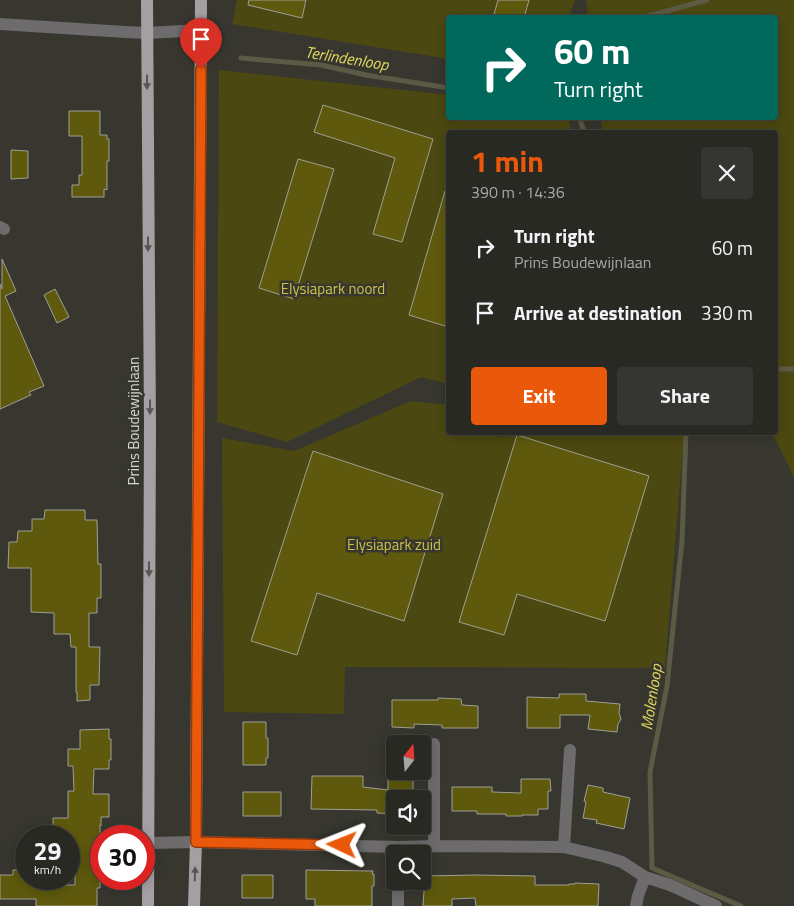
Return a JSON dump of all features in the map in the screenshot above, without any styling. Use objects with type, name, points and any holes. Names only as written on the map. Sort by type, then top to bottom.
[{"type":"main road","name":"Prins Boudewijnlaan","points":[[147,0],[150,416],[149,825]]},
{"type":"main road","points":[[194,906],[196,842],[201,0]]},
{"type":"main road","name":"Prins Boudewijnlaan","points":[[148,890],[148,906]]},
{"type":"street","points":[[0,24],[147,33],[201,30]]},
{"type":"street","points":[[434,744],[434,846]]},
{"type":"street","points":[[564,847],[570,750]]},
{"type":"street","points":[[155,843],[196,842],[386,850]]},
{"type":"street","points":[[431,846],[564,847],[606,856],[622,862],[645,877],[670,885],[716,906]]},
{"type":"street","points":[[636,906],[645,877]]},
{"type":"street","points":[[398,890],[398,906]]},
{"type":"green space","points":[[237,0],[575,0],[570,15],[446,15],[446,59],[232,24]]},
{"type":"green space","points":[[586,0],[794,0],[794,477],[773,435],[778,435],[778,130],[603,130],[601,120],[778,120],[778,15],[588,15]]},
{"type":"green space","name":"Elysiapark noord","points":[[219,70],[446,95],[446,120],[569,120],[571,130],[446,130],[446,383],[421,377],[287,442],[217,422]]},
{"type":"green space","name":"Elysiapark zuid","points":[[411,401],[446,405],[446,435],[496,435],[500,437],[522,435],[684,435],[665,668],[345,667],[344,714],[224,712],[222,438],[294,451]]},
{"type":"building","points":[[249,0],[306,0],[302,18],[248,5]]},
{"type":"building","points":[[498,0],[529,0],[525,15],[494,15]]},
{"type":"building","points":[[323,105],[433,139],[402,242],[373,234],[395,158],[314,132]]},
{"type":"building","points":[[69,111],[100,111],[100,135],[107,135],[107,139],[109,139],[107,190],[104,189],[104,197],[72,197],[72,185],[79,185],[79,175],[82,175],[82,136],[69,136]]},
{"type":"building","points":[[11,150],[28,151],[28,178],[11,179]]},
{"type":"building","points":[[298,159],[334,169],[294,299],[259,288]]},
{"type":"building","points":[[446,191],[446,323],[445,326],[409,315]]},
{"type":"building","points":[[2,259],[16,291],[5,296],[44,386],[29,392],[31,395],[0,409],[0,284],[2,289]]},
{"type":"building","points":[[55,289],[69,317],[57,323],[44,295]]},
{"type":"building","points":[[517,435],[649,476],[605,621],[517,594],[504,635],[459,622]]},
{"type":"building","points":[[313,451],[443,494],[404,621],[317,593],[297,655],[251,641]]},
{"type":"building","points":[[45,510],[85,510],[85,520],[97,520],[98,564],[101,564],[101,598],[97,598],[97,613],[89,613],[89,647],[100,647],[99,685],[90,685],[90,700],[77,701],[76,647],[71,647],[70,634],[54,634],[54,613],[31,612],[31,568],[8,568],[9,542],[17,542],[18,531],[32,531],[32,519],[44,519]]},
{"type":"building","points":[[559,694],[586,694],[586,701],[620,704],[619,713],[621,719],[617,732],[588,729],[590,715],[560,715],[560,728],[527,728],[527,697],[559,698]]},
{"type":"building","points":[[438,698],[461,699],[462,705],[478,706],[478,728],[442,728],[442,725],[414,724],[414,728],[392,727],[392,700],[438,700]]},
{"type":"building","points":[[243,722],[266,722],[268,758],[266,758],[266,765],[243,765]]},
{"type":"building","points":[[109,729],[109,739],[111,739],[109,769],[94,769],[93,794],[109,794],[109,817],[101,817],[101,825],[90,825],[90,890],[97,890],[97,906],[36,906],[36,899],[0,899],[0,875],[13,875],[13,870],[15,870],[15,890],[80,890],[80,825],[53,825],[53,818],[68,818],[68,791],[74,791],[73,766],[68,766],[68,749],[80,749],[80,730]]},
{"type":"building","points":[[312,776],[363,776],[363,787],[388,790],[386,790],[386,814],[377,813],[377,810],[311,809]]},
{"type":"building","points":[[521,779],[550,779],[551,791],[548,791],[548,809],[538,809],[538,815],[522,816],[477,814],[477,811],[452,811],[452,787],[492,787],[492,792],[521,793]]},
{"type":"building","points":[[388,780],[413,780],[413,790],[388,790]]},
{"type":"building","points":[[588,785],[603,788],[603,792],[630,798],[624,829],[596,823],[597,820],[583,818],[586,802],[584,801]]},
{"type":"building","points":[[243,792],[281,792],[281,816],[243,816]]},
{"type":"building","points":[[306,870],[373,871],[372,906],[315,906],[315,899],[306,899]]},
{"type":"building","points":[[242,875],[273,875],[273,898],[242,898]]},
{"type":"building","points":[[431,876],[535,876],[535,885],[599,884],[598,906],[476,906],[475,898],[452,899],[452,906],[423,906],[424,890],[431,890]]},
{"type":"waterway","points":[[652,15],[707,0]]},
{"type":"waterway","name":"Terlindenloop","points":[[241,58],[321,65],[366,75],[446,88]]},
{"type":"waterway","name":"Terlindenloop","points":[[580,120],[583,130]]},
{"type":"waterway","name":"Terlindenloop","points":[[778,369],[794,369]]},
{"type":"waterway","name":"Molenloop","points":[[686,435],[682,541],[667,686],[650,772],[652,868],[741,906]]},
{"type":"route","points":[[201,69],[196,842],[342,845]]}]
